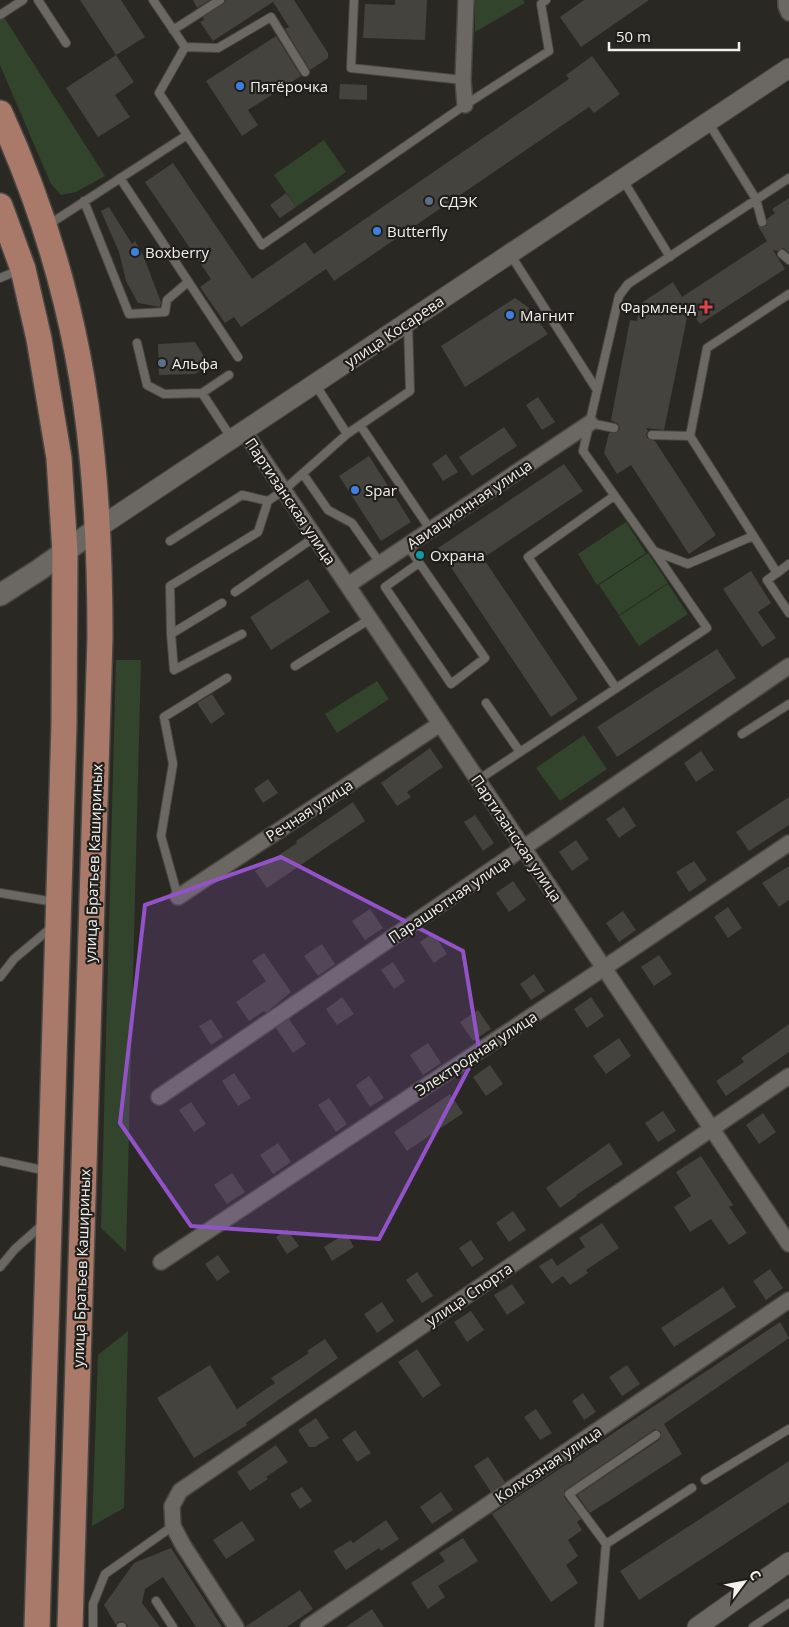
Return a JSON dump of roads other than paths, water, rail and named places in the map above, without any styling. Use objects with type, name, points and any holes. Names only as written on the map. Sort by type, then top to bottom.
[{"type":"main road","name":"улица Братьев Кашириных","points":[[0,113],[17,151],[44,227],[69,318],[83,387],[92,454],[98,528],[100,638],[70,1627]]},
{"type":"main road","points":[[0,206],[23,269],[40,339],[55,427],[63,498],[65,552],[66,644],[37,1627]]},
{"type":"main road","name":"улица Косарева","points":[[0,595],[98,528]]},
{"type":"street","points":[[465,105],[463,80],[466,0]]},
{"type":"street","points":[[786,0],[789,13]]},
{"type":"street","name":"улица Косарева","points":[[98,528],[789,68]]},
{"type":"street","name":"Авиационная улица","points":[[348,585],[590,423]]},
{"type":"street","name":"Партизанская улица","points":[[238,435],[284,490],[789,1244]]},
{"type":"street","name":"Парашютная улица","points":[[158,1097],[789,666]]},
{"type":"street","name":"Речная улица","points":[[178,897],[440,724]]},
{"type":"street","name":"Электродная улица","points":[[161,1262],[789,843]]},
{"type":"street","name":"улица Спорта","points":[[173,1526],[172,1506],[180,1491],[789,1076]]},
{"type":"street","name":"Колхозная улица","points":[[308,1627],[789,1300]]},
{"type":"street","points":[[173,1526],[183,1545],[236,1627]]},
{"type":"street","points":[[697,1627],[789,1562]]},
{"type":"lane","points":[[0,15],[23,0]]},
{"type":"lane","points":[[38,0],[66,44]]},
{"type":"lane","points":[[153,0],[185,48]]},
{"type":"lane","points":[[173,30],[220,0]]},
{"type":"lane","points":[[354,0],[351,68],[463,80]]},
{"type":"lane","points":[[185,48],[159,93],[262,245],[465,105],[549,51],[542,1]]},
{"type":"lane","points":[[185,48],[218,48],[271,17],[305,72]]},
{"type":"lane","points":[[708,122],[756,199],[762,222]]},
{"type":"lane","points":[[44,227],[187,134]]},
{"type":"lane","points":[[120,178],[238,357]]},
{"type":"lane","points":[[478,780],[707,628],[583,451],[619,296],[628,284],[789,178]]},
{"type":"lane","points":[[623,180],[670,257]]},
{"type":"lane","points":[[84,201],[129,314],[164,312],[167,300],[188,282]]},
{"type":"lane","points":[[510,254],[597,390]]},
{"type":"lane","points":[[782,254],[789,260]]},
{"type":"lane","points":[[0,278],[23,269]]},
{"type":"lane","points":[[777,573],[690,436],[707,348],[789,294]]},
{"type":"lane","points":[[242,634],[174,670],[170,586],[258,532],[268,501],[284,490],[348,434],[410,391],[408,322]]},
{"type":"lane","points":[[137,343],[147,385],[164,394],[202,393],[229,376]]},
{"type":"lane","points":[[315,384],[348,434]]},
{"type":"lane","points":[[202,393],[238,435]]},
{"type":"lane","points":[[590,423],[614,428]]},
{"type":"lane","points":[[360,425],[430,529]]},
{"type":"lane","points":[[652,435],[690,436]]},
{"type":"lane","points":[[303,474],[328,510],[352,523],[380,563]]},
{"type":"lane","points":[[170,541],[242,495],[268,501]]},
{"type":"lane","points":[[614,496],[528,557],[616,688]]},
{"type":"lane","points":[[235,592],[315,536]]},
{"type":"lane","points":[[654,551],[688,564],[753,536]]},
{"type":"lane","points":[[407,545],[484,658],[451,684],[385,587],[419,563]]},
{"type":"lane","points":[[789,564],[767,580],[789,613]]},
{"type":"lane","points":[[171,634],[222,604]]},
{"type":"lane","points":[[295,666],[370,618]]},
{"type":"lane","points":[[178,897],[161,836],[173,764],[164,716],[227,678]]},
{"type":"lane","points":[[486,703],[520,752]]},
{"type":"lane","points":[[742,734],[789,704]]},
{"type":"lane","points":[[0,893],[59,912],[14,959],[0,977]]},
{"type":"lane","points":[[0,1161],[51,1172]]},
{"type":"lane","points":[[0,1267],[15,1249],[49,1219]]},
{"type":"lane","points":[[705,1480],[789,1429]]},
{"type":"lane","points":[[598,1627],[606,1544],[569,1494],[656,1435]]},
{"type":"lane","points":[[606,1544],[692,1488]]},
{"type":"lane","points":[[93,1627],[93,1604],[104,1574],[173,1526]]},
{"type":"lane","points":[[156,1601],[173,1627]]},
{"type":"lane","points":[[753,1627],[789,1603]]},
{"type":"place","name":"Пятёрочка","points":[[240,86]]},
{"type":"place","name":"СДЭК","points":[[429,201]]},
{"type":"place","name":"Butterfly","points":[[377,231]]},
{"type":"place","name":"Boxberry","points":[[135,252]]},
{"type":"place","name":"Фармленд","points":[[706,307]]},
{"type":"place","name":"Магнит","points":[[510,315]]},
{"type":"place","name":"Альфа","points":[[162,363]]},
{"type":"place","name":"Spar","points":[[355,490]]},
{"type":"place","name":"Охрана","points":[[420,555]]}]
